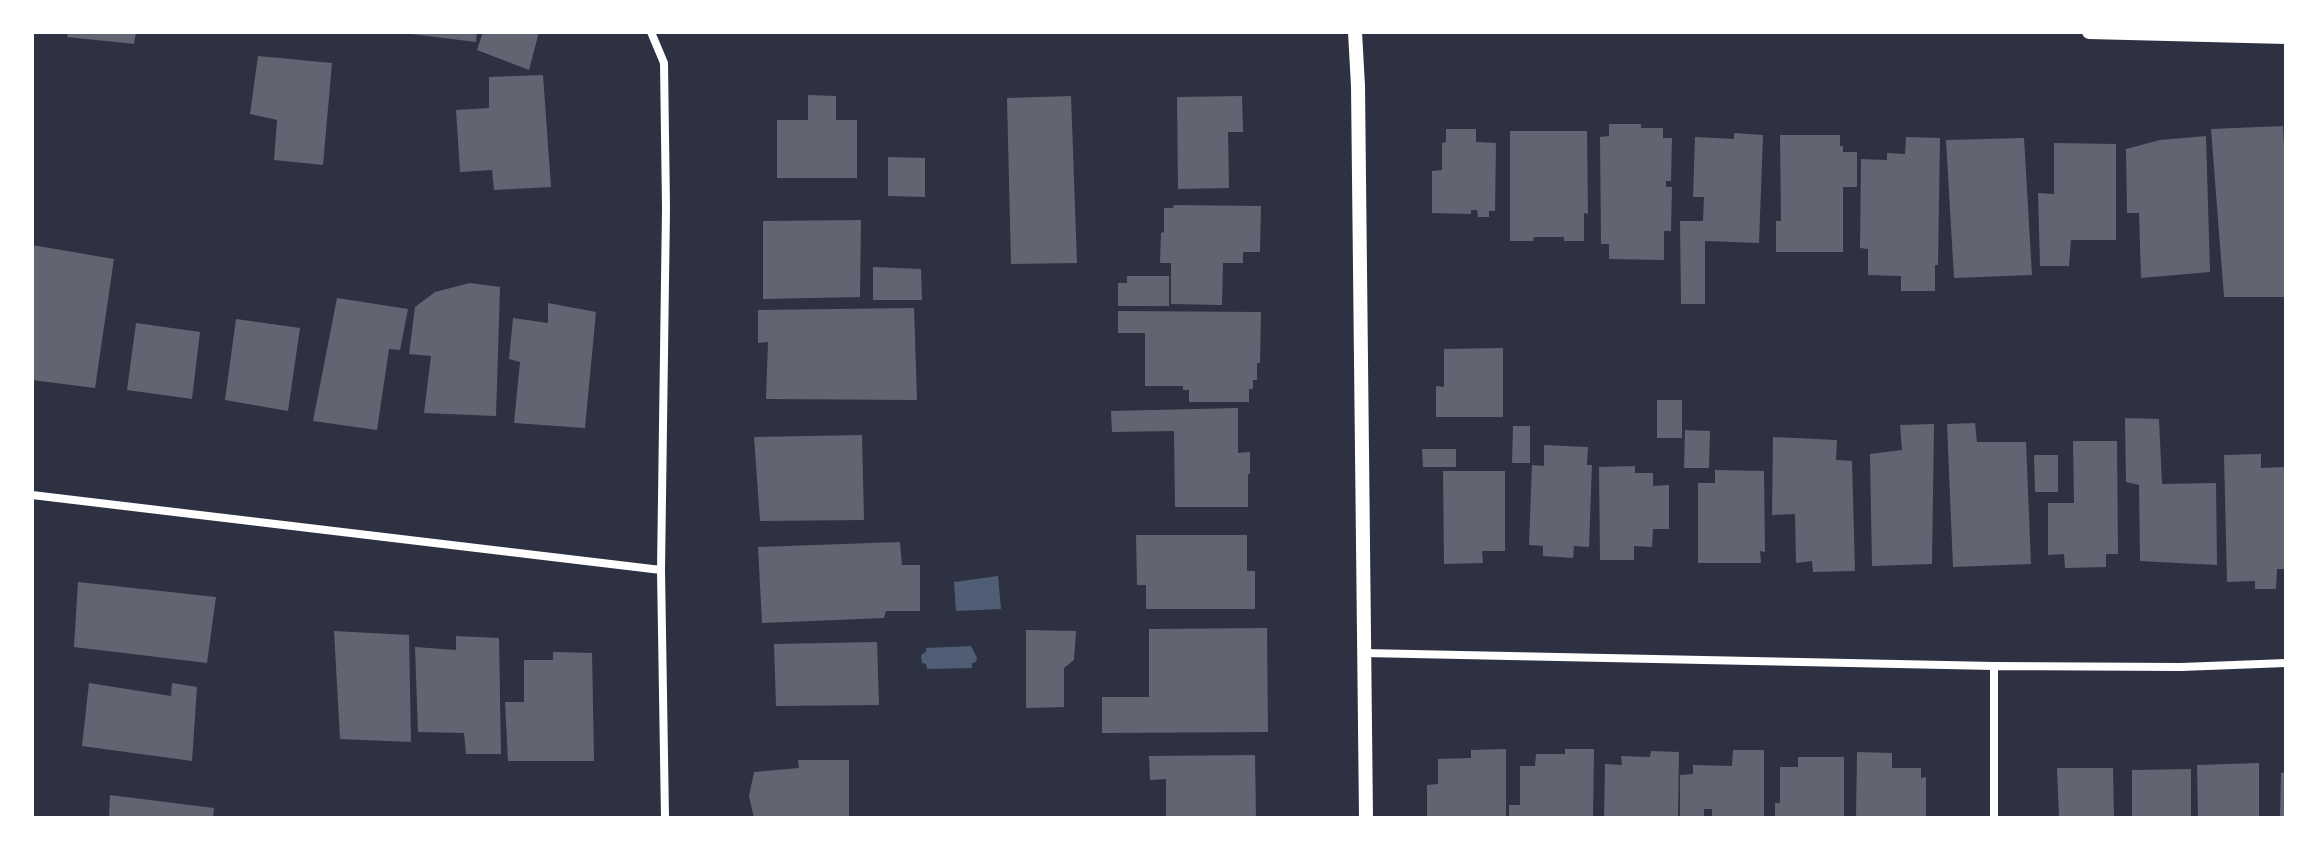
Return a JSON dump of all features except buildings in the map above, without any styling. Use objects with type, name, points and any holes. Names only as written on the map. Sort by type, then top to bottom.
[{"type":"street","points":[[651,32],[664,63],[666,208],[661,570],[665,818]]},
{"type":"street","points":[[1355,32],[1366,818]]},
{"type":"street","points":[[2089,32],[2286,37]]},
{"type":"street","points":[[32,495],[661,570]]},
{"type":"street","points":[[1364,653],[1994,666],[2181,667],[2286,663]]},
{"type":"street","points":[[1994,666],[1994,818]]},
{"type":"water","points":[[998,576],[1001,609],[956,611],[954,582]]},
{"type":"water","points":[[971,646],[977,658],[972,668],[927,669],[926,664],[922,663],[921,656],[926,648]]}]
